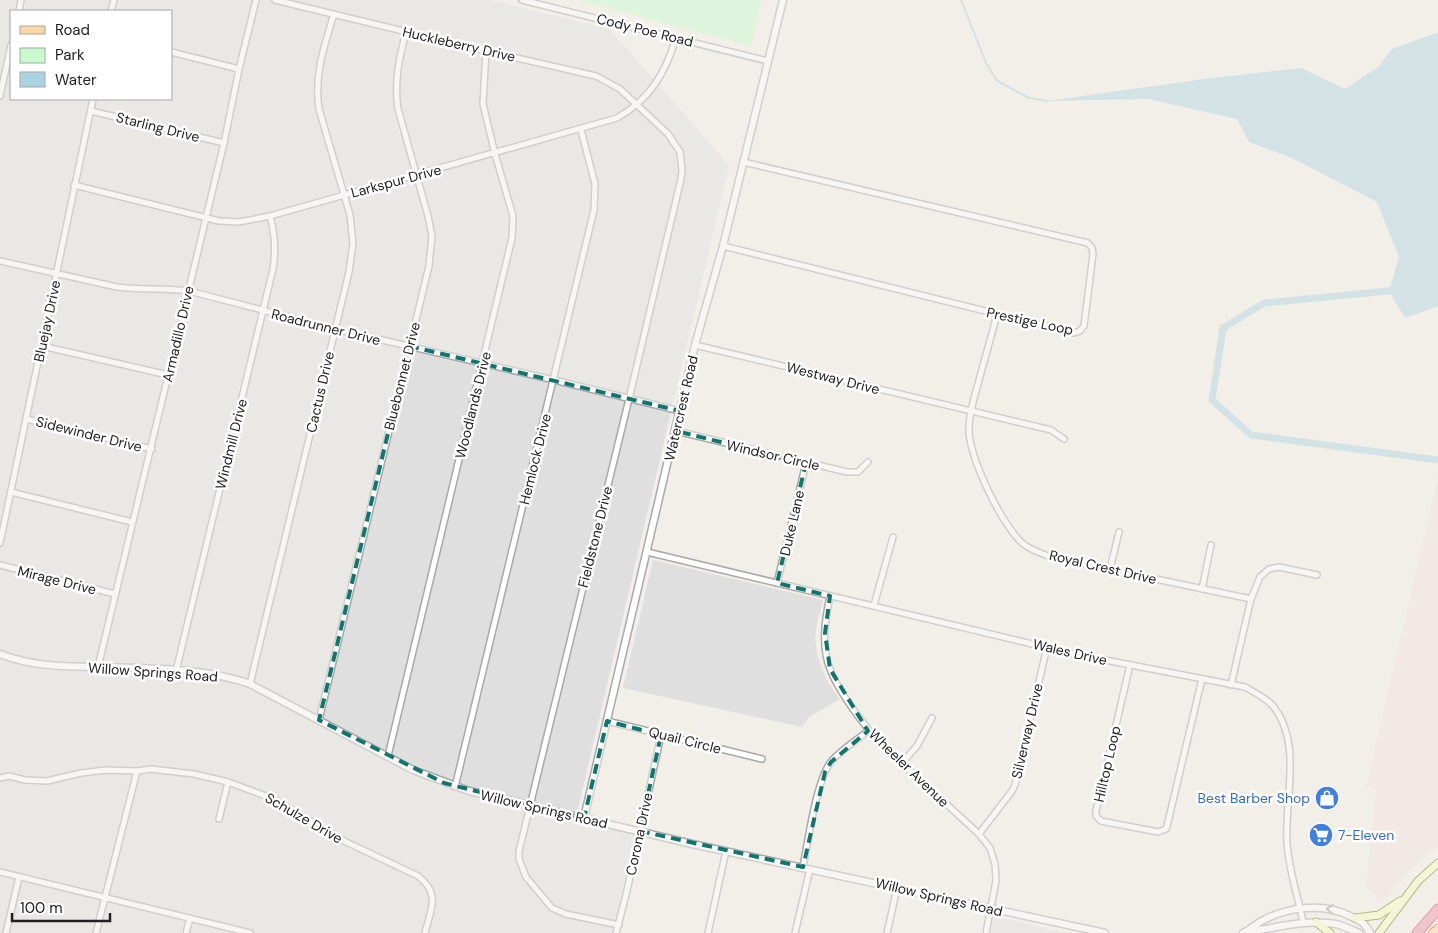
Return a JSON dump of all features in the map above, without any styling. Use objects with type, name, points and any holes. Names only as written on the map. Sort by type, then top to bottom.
[{"type":"highway","points":[[1417,933],[1438,909]]},
{"type":"main road","points":[[1379,933],[1418,881],[1438,863]]},
{"type":"main road","points":[[1355,918],[1379,915],[1405,898]]},
{"type":"main road","points":[[1316,922],[1330,933]]},
{"type":"main road","points":[[1433,933],[1438,929]]},
{"type":"street","name":"Armadillo Drive","points":[[98,667],[132,522],[152,449],[256,0]]},
{"type":"street","name":"Huckleberry Drive","points":[[275,0],[596,76],[620,89],[636,104]]},
{"type":"street","name":"Cody Poe Road","points":[[522,0],[768,61]]},
{"type":"street","name":"Watercrest Road","points":[[584,818],[696,345],[723,246],[783,0]]},
{"type":"street","name":"Cactus Drive","points":[[250,684],[349,272],[353,243],[350,215],[319,109],[316,92],[319,64],[334,14]]},
{"type":"street","name":"Bluebonnet Drive","points":[[319,720],[432,247],[428,216],[398,109],[396,95],[399,60],[406,32]]},
{"type":"street","name":"Larkspur Drive","points":[[74,185],[206,218],[239,222],[270,216],[581,130],[617,118],[652,89],[665,70],[676,38]]},
{"type":"street","points":[[0,96],[10,51]]},
{"type":"street","name":"Woodlands Drive","points":[[388,756],[512,238],[513,216],[495,154],[484,104],[486,51]]},
{"type":"street","points":[[172,52],[239,69]]},
{"type":"street","name":"Bluejay Drive","points":[[0,543],[93,100]]},
{"type":"street","name":"Fieldstone Drive","points":[[619,925],[558,912],[552,908],[526,877],[519,859],[519,851],[629,399],[682,171],[678,147],[668,134],[636,104]]},
{"type":"street","name":"Starling Drive","points":[[91,111],[224,143]]},
{"type":"street","name":"Hemlock Drive","points":[[456,787],[594,210],[595,184],[581,130]]},
{"type":"street","name":"Prestige Loop","points":[[723,246],[1074,333],[1080,331],[1084,326],[1093,254],[1092,248],[1088,244],[743,162]]},
{"type":"street","name":"Windmill Drive","points":[[176,671],[275,256],[274,234],[270,216]]},
{"type":"street","name":"Roadrunner Drive","points":[[0,261],[133,289],[189,291],[263,312],[680,411]]},
{"type":"street","name":"Royal Crest Drive","points":[[997,314],[971,412],[970,443],[978,467],[998,508],[1019,539],[1026,546],[1051,557],[1251,599]]},
{"type":"street","name":"Westway Drive","points":[[696,345],[1051,430],[1064,439]]},
{"type":"street","points":[[42,346],[168,376]]},
{"type":"street","name":"Sidewinder Drive","points":[[26,419],[152,449]]},
{"type":"street","name":"Windsor Circle","points":[[676,432],[847,472],[858,472],[868,462]]},
{"type":"street","name":"Duke Lane","points":[[777,583],[806,463]]},
{"type":"street","points":[[11,492],[132,522]]},
{"type":"street","points":[[1110,569],[1118,532]]},
{"type":"street","points":[[874,605],[893,537]]},
{"type":"street","points":[[1202,589],[1211,545]]},
{"type":"street","name":"Wales Drive","points":[[647,552],[1047,647],[1245,687],[1268,701],[1285,726],[1290,747],[1286,821],[1287,844],[1292,876],[1303,922]]},
{"type":"street","name":"Mirage Drive","points":[[0,565],[115,594]]},
{"type":"street","points":[[1231,685],[1251,599],[1260,577],[1269,569],[1279,567],[1317,575]]},
{"type":"street","name":"Wheeler Avenue","points":[[830,596],[825,646],[830,668],[839,686],[868,731],[980,834],[990,848],[995,864],[996,882],[986,933]]},
{"type":"street","name":"Silverway Drive","points":[[980,834],[1012,792],[1015,785],[1047,647]]},
{"type":"street","name":"Willow Springs Road","points":[[0,654],[50,666],[201,672],[230,677],[250,684],[413,770],[456,787],[726,851],[1106,933]]},
{"type":"street","name":"Hilltop Loop","points":[[1130,665],[1096,811],[1096,816],[1101,821],[1158,832],[1166,829],[1202,679]]},
{"type":"street","points":[[902,764],[917,746],[932,718]]},
{"type":"street","name":"Quail Circle","points":[[607,721],[762,759]]},
{"type":"street","points":[[795,933],[820,785],[831,762],[868,731]]},
{"type":"street","name":"Corona Drive","points":[[616,933],[661,734]]},
{"type":"street","name":"Schulze Drive","points":[[2,777],[37,782],[55,780],[93,771],[137,771],[151,769],[178,772],[228,782],[274,799],[344,841],[418,876],[427,883],[433,897],[425,933]]},
{"type":"street","points":[[96,933],[137,771]]},
{"type":"street","points":[[219,819],[228,782]]},
{"type":"street","points":[[708,933],[726,851]]},
{"type":"street","points":[[0,872],[250,933]]},
{"type":"street","points":[[6,933],[19,877]]},
{"type":"street","points":[[887,933],[897,888]]},
{"type":"street","points":[[1244,933],[1267,919],[1300,909],[1339,910],[1365,923],[1370,933]]},
{"type":"street","points":[[186,933],[190,918]]},
{"type":"street","points":[[1244,933],[1303,922],[1338,924],[1359,933]]},
{"type":"highlighted area","points":[[409,346],[680,411],[676,431],[806,463],[777,583],[830,596],[825,633],[830,669],[868,731],[831,762],[825,772],[803,867],[640,831],[661,735],[607,721],[584,818],[444,783],[319,720]]},
{"type":"shaded area","points":[[0,0],[489,0],[609,29],[729,165],[578,809],[640,831],[615,933],[0,933]]},
{"type":"shaded area","points":[[1438,476],[1438,846],[1413,868],[1381,903],[1366,887],[1376,789],[1366,786]]},
{"type":"shaded area","points":[[653,560],[823,600],[815,639],[818,657],[827,681],[840,699],[809,717],[802,727],[623,688]]},
{"type":"shaded area","points":[[995,916],[1065,933],[991,933]]},
{"type":"green space","points":[[577,0],[761,0],[751,46]]},
{"type":"water","points":[[1438,33],[1438,306],[1405,318],[1389,291],[1399,257],[1377,202],[1292,158],[1249,142],[1237,119],[1148,99],[1047,101],[1204,79],[1301,68],[1345,89],[1378,67],[1392,49]]},
{"type":"waterway","points":[[961,0],[986,63],[997,81],[1029,98],[1048,101]]},
{"type":"waterway","points":[[1398,290],[1264,303],[1223,328],[1212,400],[1251,435],[1438,460]]},
{"type":"place","name":"Best Barber Shop","points":[[1327,798]]},
{"type":"place","name":"7-Eleven","points":[[1321,835]]}]
